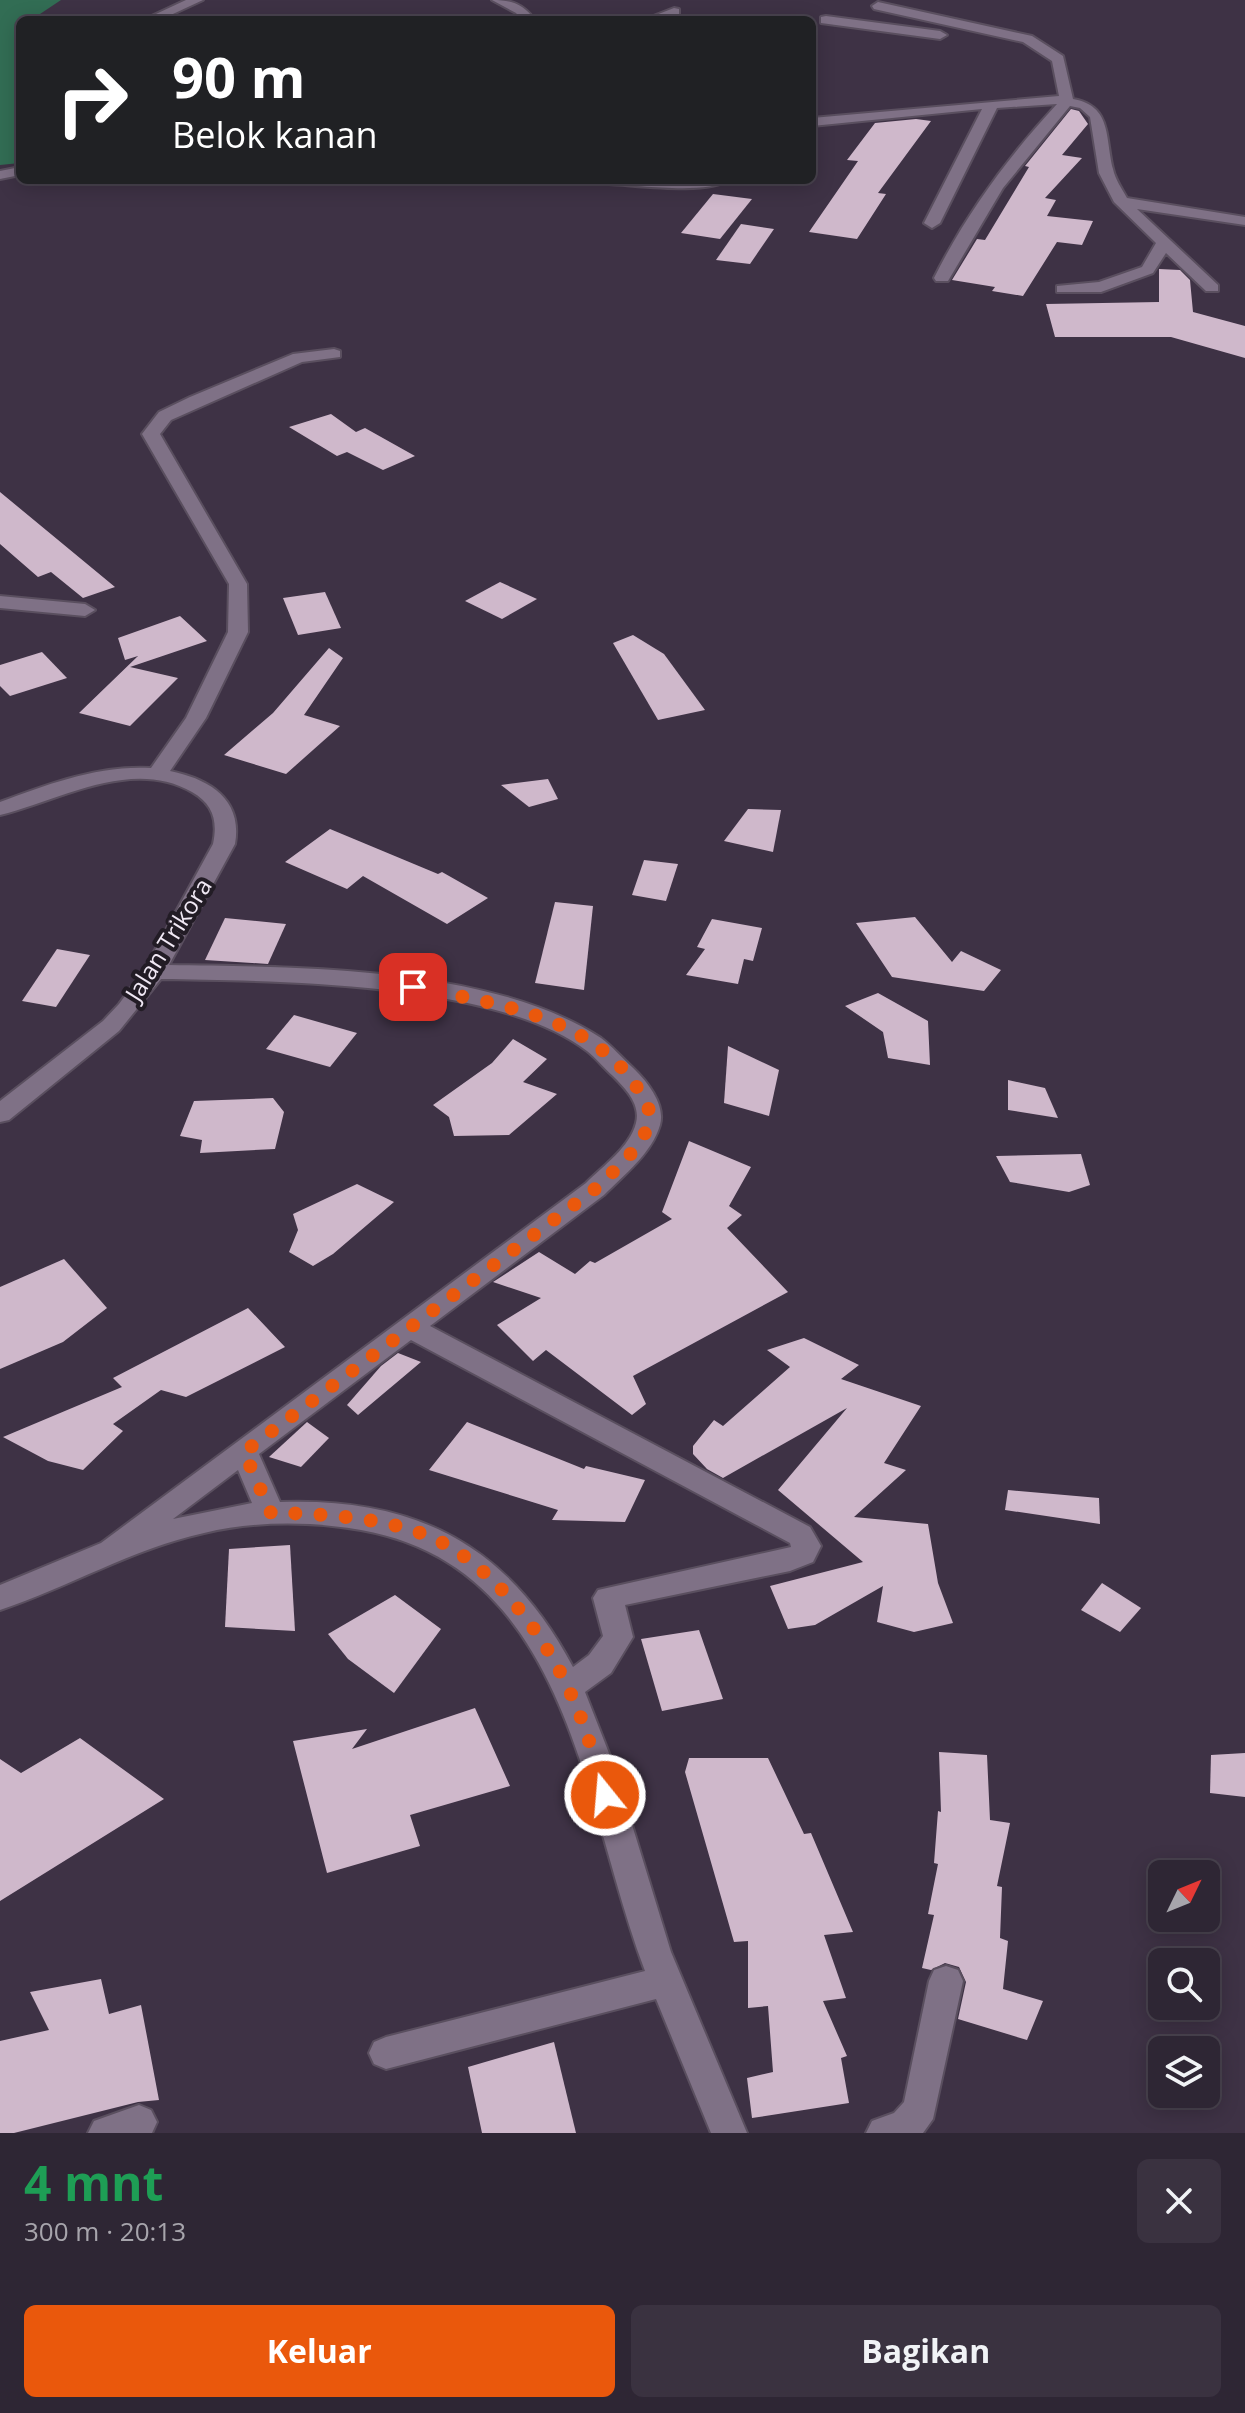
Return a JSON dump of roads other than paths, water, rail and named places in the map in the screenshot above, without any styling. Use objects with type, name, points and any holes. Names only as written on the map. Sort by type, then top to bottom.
[{"type":"street","points":[[498,0],[521,10],[526,16]]},
{"type":"street","points":[[158,16],[191,1]]},
{"type":"street","points":[[878,6],[1035,43],[1058,59],[1067,101]]},
{"type":"street","points":[[662,16],[674,12]]},
{"type":"street","points":[[826,20],[931,35],[1006,35]]},
{"type":"street","points":[[942,278],[954,252],[1026,145],[1067,101]]},
{"type":"street","points":[[816,122],[992,104],[1067,101],[1091,108],[1097,116],[1106,173],[1121,202],[1212,288]]},
{"type":"street","points":[[932,223],[992,104]]},
{"type":"street","points":[[1121,202],[1245,221]]},
{"type":"street","points":[[1063,289],[1101,287],[1148,270],[1164,242]]},
{"type":"street","points":[[0,809],[97,778],[120,774],[156,776],[196,718],[238,632],[238,584],[151,434],[165,416],[196,401],[299,357],[334,354]]},
{"type":"street","points":[[0,602],[85,610]]},
{"type":"street","name":"Jalan Trikora","points":[[0,1114],[111,1026],[154,972],[222,853],[227,830],[224,813],[209,795],[180,780],[156,776]]},
{"type":"street","points":[[113,1548],[595,1189],[639,1141],[649,1122],[648,1104],[620,1064],[594,1043],[546,1020],[494,1003],[413,987],[310,976],[154,972]]},
{"type":"street","points":[[412,1328],[800,1535],[806,1546],[803,1554],[790,1560],[608,1598],[618,1637],[600,1664],[568,1688]]},
{"type":"street","points":[[244,1452],[271,1513]]},
{"type":"street","points":[[0,1598],[113,1548],[204,1522],[271,1513],[303,1513],[395,1526],[437,1540],[472,1562],[534,1630],[580,1714],[646,1929],[729,2133]]},
{"type":"street","points":[[386,2053],[667,1981]]},
{"type":"street","points":[[884,2133],[903,2128],[914,2120],[921,2107],[946,1981]]}]
